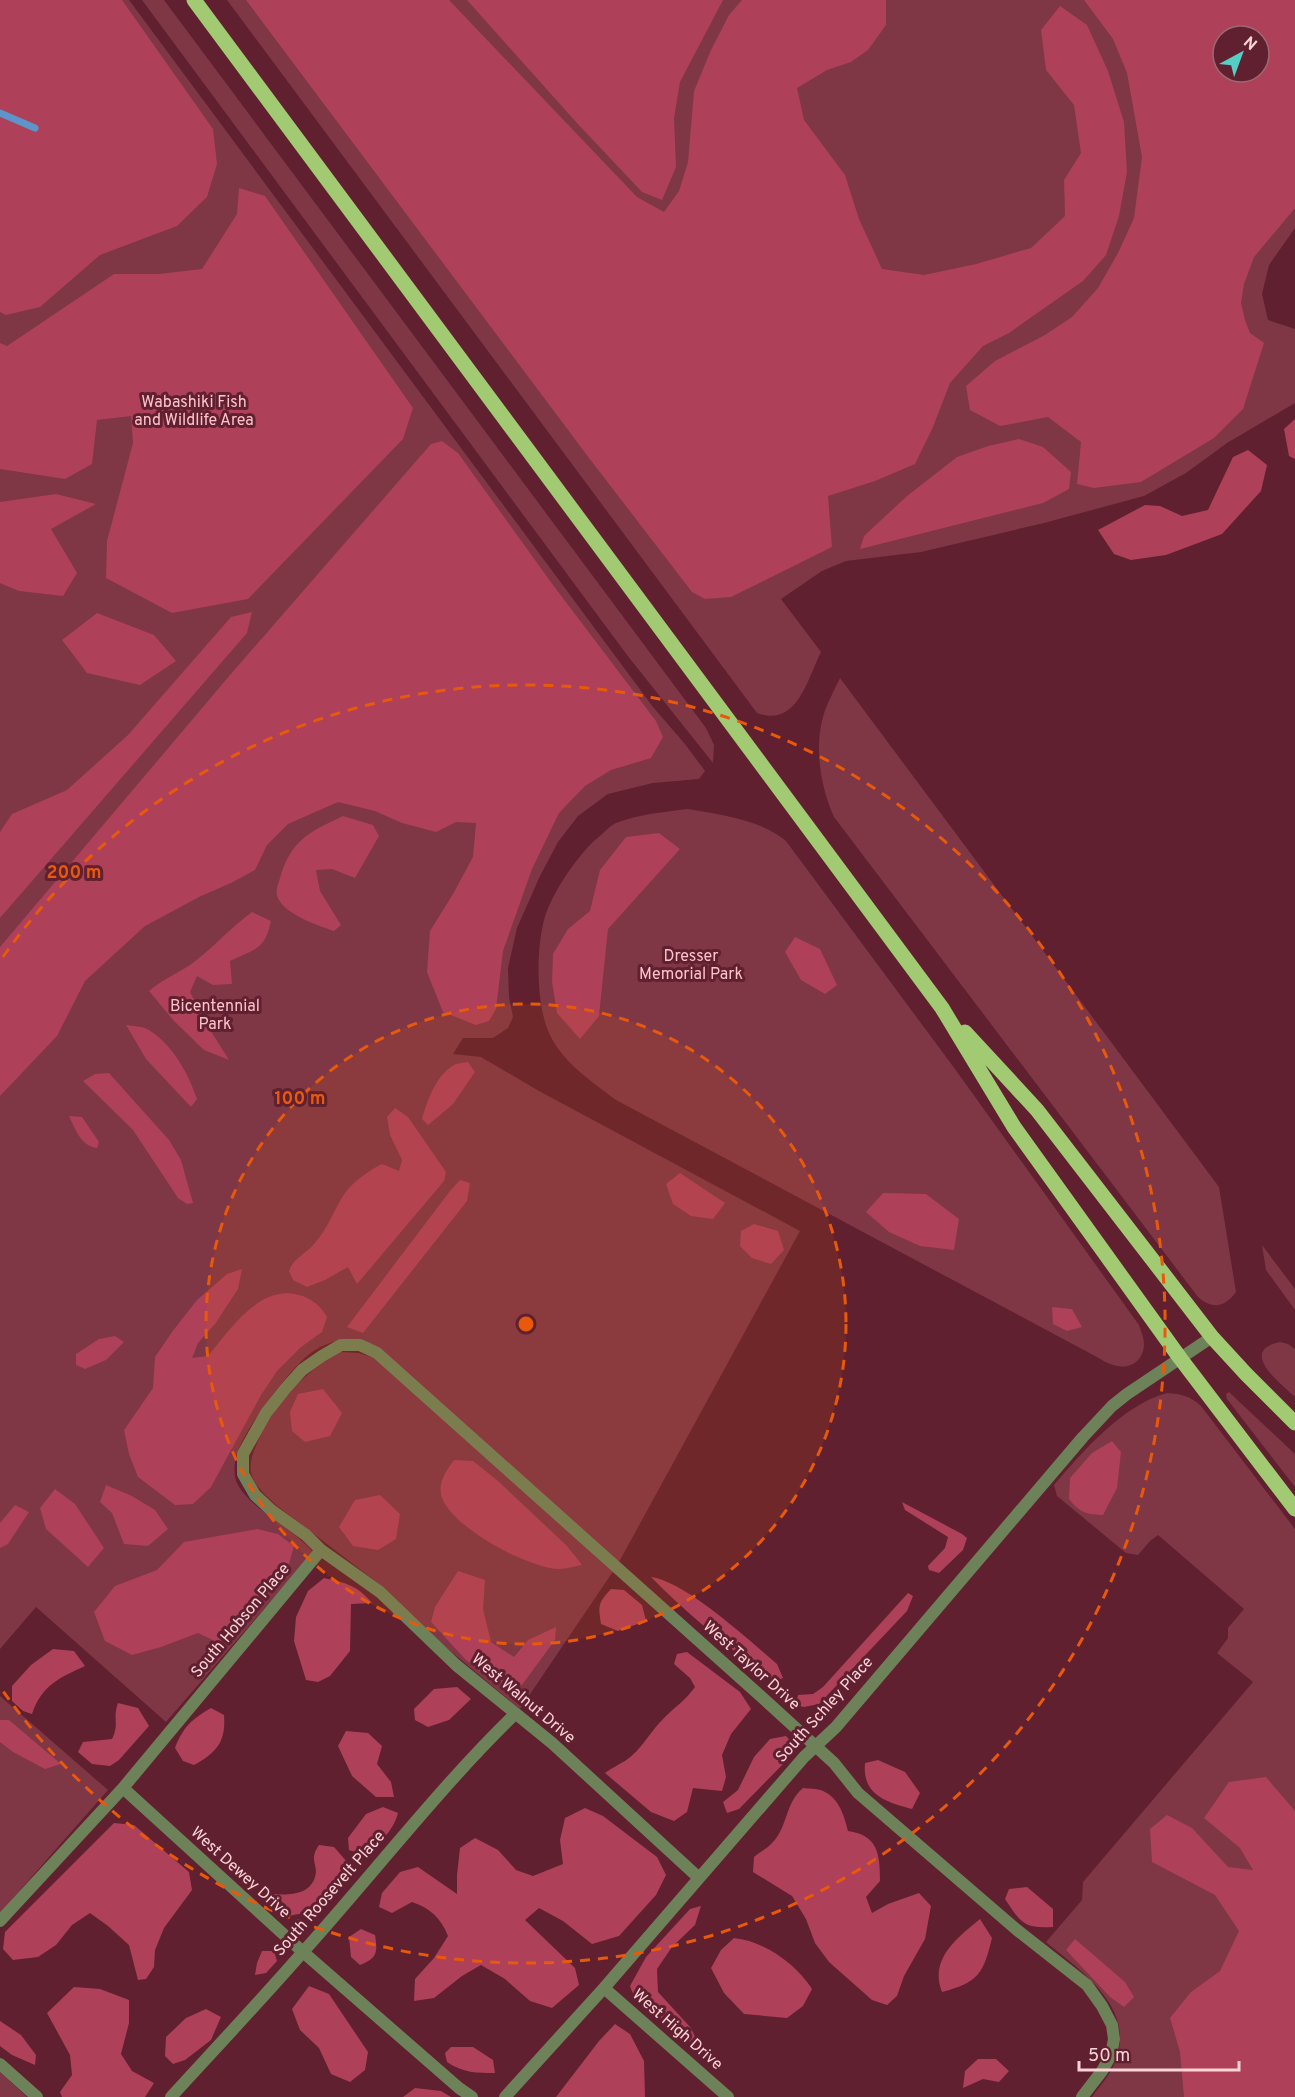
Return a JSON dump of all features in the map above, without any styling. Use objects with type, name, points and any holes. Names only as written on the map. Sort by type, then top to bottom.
[{"type":"main road","points":[[194,0],[942,1008],[1014,1127],[1180,1358],[1295,1509]]},
{"type":"main road","points":[[942,1008],[1037,1110],[1212,1337],[1295,1422]]},
{"type":"street","name":"South Schley Place","points":[[505,2097],[815,1746],[836,1726],[1083,1437],[1127,1394],[1212,1337]]},
{"type":"street","name":"West Taylor Drive","points":[[321,1550],[306,1535],[271,1510],[255,1495],[243,1474],[243,1454],[266,1413],[302,1370],[341,1345],[360,1345],[377,1353],[834,1763],[858,1793],[1017,1930],[1087,1985],[1112,2025],[1114,2039],[1111,2055],[1082,2097]]},
{"type":"street","name":"West Walnut Drive","points":[[321,1550],[380,1592],[456,1665],[552,1743],[699,1878]]},
{"type":"street","name":"South Hobson Place","points":[[0,1921],[123,1788],[321,1550]]},
{"type":"street","name":"South Roosevelt Place","points":[[171,2097],[303,1952],[491,1737],[516,1714]]},
{"type":"street","name":"West Dewey Drive","points":[[123,1788],[303,1952],[472,2097]]},
{"type":"street","name":"West High Drive","points":[[603,1988],[728,2097]]},
{"type":"street","points":[[0,2064],[37,2097]]},
{"type":"green space","points":[[0,0],[129,0],[653,707],[705,771],[699,779],[653,783],[608,794],[578,816],[558,842],[517,928],[508,968],[509,997],[513,1017],[508,1028],[493,1038],[463,1038],[453,1054],[481,1057],[539,1091],[800,1231],[619,1562],[365,1341],[351,1339],[338,1341],[312,1352],[292,1371],[258,1415],[241,1443],[234,1470],[236,1482],[253,1503],[305,1543],[313,1552],[166,1722],[36,1607],[0,1649]]},
{"type":"green space","points":[[0,0],[122,0],[213,129],[217,164],[207,197],[177,226],[100,255],[40,307],[6,315],[0,312]]},
{"type":"green space","points":[[142,0],[164,0],[706,728],[714,745],[713,763],[627,655]]},
{"type":"green space","points":[[227,0],[1295,0],[1295,228],[1269,265],[1262,294],[1268,320],[1295,329],[1295,403],[1227,443],[1186,473],[1144,496],[1044,523],[921,552],[846,561],[822,571],[781,599],[821,652],[799,699],[782,714],[771,716],[757,713]]},
{"type":"green space","points":[[246,0],[449,0],[637,197],[664,212],[679,191],[688,162],[694,91],[729,15],[742,0],[886,0],[886,25],[868,50],[851,62],[827,70],[797,88],[804,120],[845,175],[859,219],[882,269],[924,275],[976,264],[1031,248],[1065,216],[1064,180],[1081,153],[1074,105],[1046,70],[1041,30],[1060,6],[1087,25],[1108,71],[1124,122],[1127,172],[1119,216],[1106,255],[1083,281],[1009,333],[983,346],[950,383],[933,427],[915,464],[875,481],[828,496],[832,547],[731,597],[705,599],[692,592],[589,458]]},
{"type":"green space","points":[[467,0],[723,0],[680,82],[674,118],[676,167],[662,200],[642,192]]},
{"type":"green space","points":[[1084,0],[1295,0],[1295,208],[1254,257],[1244,284],[1241,303],[1245,320],[1250,333],[1264,343],[1243,409],[1214,438],[1141,482],[1094,488],[1077,484],[1081,442],[1048,417],[1000,426],[970,410],[966,386],[995,361],[1045,335],[1072,317],[1098,288],[1118,253],[1134,218],[1142,157],[1127,73],[1113,39]]},
{"type":"green space","name":"Wabashiki Fish and Wildlife Area","points":[[239,188],[265,196],[413,408],[403,439],[248,599],[172,613],[106,578],[107,541],[133,443],[131,416],[97,420],[92,464],[65,479],[0,469],[0,343],[7,346],[114,274],[159,274],[202,269],[237,214]]},
{"type":"green space","points":[[1295,419],[1295,459],[1289,456],[1284,429]]},
{"type":"green space","points":[[1019,439],[1043,447],[1071,472],[1069,489],[1043,503],[860,549],[864,536],[907,496],[957,457],[988,446]]},
{"type":"green space","points":[[442,441],[458,453],[553,585],[656,721],[663,737],[651,758],[611,770],[585,786],[559,813],[532,869],[503,951],[496,1009],[489,1021],[476,1025],[443,1012],[427,972],[430,931],[473,857],[476,823],[456,822],[436,832],[402,823],[375,811],[338,802],[288,824],[267,845],[255,870],[145,926],[85,981],[57,1036],[0,1096],[0,947],[230,675],[431,444]]},
{"type":"green space","points":[[1248,450],[1267,465],[1261,491],[1222,534],[1166,555],[1131,560],[1114,554],[1098,530],[1145,505],[1160,506],[1182,516],[1208,510],[1233,457]]},
{"type":"green space","points":[[56,494],[96,504],[51,529],[77,573],[63,596],[19,591],[0,583],[0,502]]},
{"type":"green space","points":[[252,612],[247,633],[0,918],[0,832],[12,814],[67,790],[128,735],[231,617]]},
{"type":"green space","points":[[97,613],[154,635],[176,661],[140,685],[87,673],[62,640]]},
{"type":"green space","points":[[840,678],[1219,1187],[1236,1292],[1228,1301],[1214,1305],[1198,1297],[834,817],[822,781],[819,742],[825,712]]},
{"type":"green space","name":"Dresser Memorial Park","points":[[688,809],[752,823],[786,841],[955,1069],[1139,1325],[1144,1344],[1142,1354],[1136,1362],[1123,1367],[1106,1362],[616,1100],[578,1070],[561,1053],[545,1021],[539,977],[541,933],[552,899],[580,856],[613,824],[643,815]]},
{"type":"green space","points":[[343,816],[373,825],[379,836],[355,878],[332,869],[316,870],[320,891],[341,925],[334,931],[304,919],[289,910],[279,900],[277,886],[284,865],[296,846],[320,827]]},
{"type":"green space","points":[[659,833],[680,849],[608,929],[599,1016],[580,1039],[557,1013],[552,982],[553,954],[568,929],[590,911],[600,870],[626,837]]},
{"type":"green space","points":[[252,912],[271,921],[269,931],[258,947],[230,961],[232,984],[213,985],[197,976],[190,992],[229,1060],[204,1050],[174,1021],[149,991],[190,965]]},
{"type":"green space","points":[[795,937],[820,949],[837,985],[825,994],[801,980],[785,952]]},
{"type":"green space","points":[[126,1025],[149,1030],[165,1043],[189,1079],[197,1099],[191,1107],[146,1059]]},
{"type":"green space","points":[[468,1062],[475,1072],[453,1104],[428,1125],[422,1119],[437,1082],[454,1065]]},
{"type":"green space","points":[[109,1073],[169,1140],[181,1160],[193,1203],[187,1204],[178,1198],[133,1130],[83,1081],[95,1074]]},
{"type":"green space","points":[[395,1108],[408,1117],[446,1172],[444,1181],[357,1284],[348,1267],[307,1287],[293,1280],[289,1271],[291,1267],[319,1239],[350,1186],[382,1164],[399,1171],[402,1160],[390,1135],[387,1117]]},
{"type":"green space","points":[[69,1116],[82,1117],[99,1142],[97,1148],[91,1147],[83,1140]]},
{"type":"green space","points":[[680,1173],[725,1203],[713,1219],[691,1216],[673,1204],[666,1184]]},
{"type":"green space","points":[[460,1180],[470,1183],[467,1201],[363,1333],[347,1327],[450,1191]]},
{"type":"green space","points":[[883,1193],[926,1194],[959,1219],[954,1250],[920,1246],[889,1232],[866,1212]]},
{"type":"green space","points":[[754,1224],[778,1231],[784,1250],[771,1264],[752,1258],[740,1246],[741,1231]]},
{"type":"green space","points":[[1262,1245],[1295,1289],[1295,1310],[1266,1270]]},
{"type":"green space","points":[[242,1269],[238,1289],[215,1324],[198,1343],[192,1358],[208,1356],[236,1322],[258,1303],[271,1296],[285,1293],[303,1296],[322,1309],[327,1317],[322,1332],[301,1347],[277,1371],[261,1395],[211,1487],[193,1504],[175,1505],[138,1477],[129,1454],[124,1430],[153,1388],[155,1357],[172,1332],[197,1300],[227,1274]]},
{"type":"green space","points":[[1052,1307],[1072,1309],[1082,1327],[1067,1331],[1053,1324]]},
{"type":"green space","points":[[115,1336],[124,1342],[106,1360],[85,1369],[76,1365],[76,1354],[99,1339]]},
{"type":"green space","points":[[1280,1342],[1295,1349],[1295,1397],[1273,1376],[1262,1360],[1263,1352],[1268,1346]]},
{"type":"green space","points":[[341,1352],[359,1353],[374,1358],[614,1570],[520,1709],[437,1640],[383,1587],[276,1505],[254,1481],[251,1468],[252,1456],[273,1413],[303,1379]]},
{"type":"green space","points":[[323,1389],[342,1413],[330,1436],[305,1442],[292,1431],[290,1412],[298,1394]]},
{"type":"green space","points":[[1229,1392],[1295,1454],[1295,1487],[1227,1399],[1226,1394]]},
{"type":"green space","points":[[1167,1393],[1186,1396],[1201,1406],[1295,1529],[1295,2097],[1092,2097],[1108,2076],[1115,2062],[1120,2043],[1119,2025],[1102,1993],[1046,1942],[1082,1900],[1083,1882],[1253,1682],[1217,1653],[1228,1638],[1228,1628],[1244,1609],[1158,1535],[1138,1555],[1126,1553],[1057,1496],[1054,1485],[1091,1444],[1135,1407]]},
{"type":"green space","points":[[1112,1441],[1121,1452],[1117,1488],[1103,1515],[1084,1512],[1069,1499],[1070,1478],[1092,1453]]},
{"type":"green space","points":[[454,1460],[473,1461],[498,1481],[567,1546],[582,1565],[559,1569],[529,1562],[493,1544],[461,1522],[449,1510],[441,1493],[443,1477]]},
{"type":"green space","points":[[106,1485],[132,1496],[155,1510],[168,1529],[148,1546],[124,1544],[112,1513],[100,1502]]},
{"type":"green space","points":[[55,1489],[75,1504],[104,1548],[88,1567],[46,1529],[40,1508]]},
{"type":"green space","points":[[380,1495],[400,1514],[396,1539],[378,1550],[353,1546],[339,1527],[355,1500]]},
{"type":"green space","points":[[902,1502],[967,1538],[963,1550],[939,1573],[929,1570],[928,1566],[945,1548],[948,1537],[905,1510]]},
{"type":"green space","points":[[15,1505],[29,1512],[8,1544],[0,1548],[0,1523]]},
{"type":"green space","points":[[257,1529],[278,1534],[294,1546],[289,1564],[219,1643],[198,1633],[132,1655],[105,1641],[94,1612],[115,1586],[157,1570],[184,1542]]},
{"type":"green space","points":[[458,1571],[485,1580],[483,1609],[491,1642],[514,1657],[528,1640],[556,1627],[555,1640],[522,1685],[494,1683],[465,1659],[431,1622],[435,1607]]},
{"type":"green space","points":[[651,1577],[681,1589],[717,1613],[777,1664],[783,1678],[774,1682],[695,1619]]},
{"type":"green space","points":[[324,1578],[351,1586],[372,1603],[351,1604],[350,1651],[330,1676],[318,1682],[306,1680],[294,1641],[296,1617],[308,1591]]},
{"type":"green space","points":[[611,1589],[624,1590],[642,1605],[646,1621],[618,1631],[601,1624],[600,1605]]},
{"type":"green space","points":[[908,1593],[913,1596],[907,1611],[819,1704],[804,1707],[796,1705],[798,1695],[813,1694],[823,1687]]},
{"type":"green space","points":[[53,1649],[74,1651],[85,1666],[67,1674],[46,1689],[32,1714],[23,1711],[12,1701],[12,1686],[31,1665]]},
{"type":"green space","points":[[687,1652],[740,1692],[751,1709],[731,1734],[722,1755],[726,1777],[722,1791],[693,1788],[687,1812],[674,1821],[651,1812],[605,1773],[636,1751],[659,1723],[695,1687],[690,1678],[674,1664],[677,1654]]},
{"type":"green space","points":[[457,1687],[471,1699],[449,1720],[428,1727],[415,1720],[414,1709],[434,1689]]},
{"type":"green space","points":[[0,1696],[108,1790],[0,1913]]},
{"type":"green space","points":[[118,1703],[138,1708],[149,1726],[119,1760],[110,1766],[92,1764],[78,1752],[83,1742],[112,1739]]},
{"type":"green space","points":[[211,1708],[224,1715],[223,1732],[218,1745],[209,1756],[194,1765],[183,1761],[175,1748],[181,1734],[193,1720]]},
{"type":"green space","points":[[0,1720],[9,1720],[61,1764],[45,1769],[13,1752],[0,1742]]},
{"type":"green space","points":[[346,1731],[368,1733],[382,1746],[377,1764],[391,1782],[394,1797],[376,1797],[352,1776],[338,1746]]},
{"type":"green space","points":[[786,1736],[794,1745],[789,1758],[739,1809],[727,1813],[723,1802],[738,1790],[754,1757],[770,1739]]},
{"type":"green space","points":[[878,1760],[905,1772],[920,1793],[912,1809],[885,1800],[867,1783],[865,1763]]},
{"type":"green space","points":[[1266,1777],[1295,1811],[1295,2097],[1184,2097],[1180,2052],[1170,2018],[1191,1992],[1220,1971],[1239,1931],[1215,1895],[1152,1862],[1150,1829],[1167,1815],[1192,1828],[1228,1867],[1253,1870],[1240,1848],[1204,1818],[1229,1782]]},
{"type":"green space","points":[[803,1788],[818,1789],[829,1794],[840,1808],[848,1831],[866,1837],[875,1847],[878,1854],[880,1881],[866,1897],[872,1913],[888,1904],[919,1893],[931,1906],[925,1939],[904,1976],[897,1996],[887,2005],[872,2000],[829,1962],[815,1943],[806,1919],[792,1896],[753,1872],[754,1857],[778,1836],[793,1801]]},
{"type":"green space","points":[[383,1807],[398,1813],[389,1832],[379,1843],[360,1854],[349,1850],[348,1838],[366,1814]]},
{"type":"green space","points":[[585,1808],[603,1816],[657,1857],[666,1875],[656,1895],[619,1936],[592,1944],[563,1921],[539,1908],[525,1920],[575,1968],[579,1985],[552,2008],[530,2001],[505,1979],[481,1965],[462,1976],[434,1998],[414,2001],[415,1979],[434,1958],[448,1936],[438,1919],[418,1904],[412,1902],[392,1913],[379,1907],[382,1893],[400,1872],[418,1867],[457,1894],[460,1848],[475,1838],[498,1850],[516,1870],[533,1876],[563,1864],[560,1840],[565,1818]]},
{"type":"green space","points":[[114,1823],[134,1825],[189,1872],[192,1890],[164,1928],[155,1950],[154,1967],[146,1979],[138,1980],[129,1945],[90,1913],[72,1925],[56,1945],[38,1957],[13,1960],[3,1949],[5,1932]]},
{"type":"green space","points":[[319,1845],[334,1847],[348,1863],[337,1884],[322,1902],[307,1912],[290,1916],[272,1905],[272,1894],[297,1893],[308,1888],[315,1877],[314,1855]]},
{"type":"green space","points":[[1027,1887],[1053,1909],[1053,1927],[1036,1927],[1024,1923],[1005,1899],[1009,1889]]},
{"type":"green space","points":[[701,1906],[695,1925],[672,1947],[657,1969],[658,1992],[691,2028],[696,2039],[689,2042],[635,1999],[630,1986],[646,1957],[690,1909]]},
{"type":"green space","points":[[980,1919],[992,1938],[982,1968],[972,1980],[942,1992],[939,1969],[942,1959],[954,1942]]},
{"type":"green space","points":[[361,1929],[375,1935],[376,1951],[370,1960],[360,1965],[351,1957],[349,1937]]},
{"type":"green space","points":[[734,1938],[768,1949],[797,1971],[812,1989],[803,2006],[787,2018],[744,2014],[724,1993],[711,1968],[721,1950]]},
{"type":"green space","points":[[1075,1939],[1125,1982],[1134,1997],[1124,2007],[1110,1997],[1066,1950]]},
{"type":"green space","points":[[262,1951],[274,1951],[277,1961],[266,1973],[255,1975],[257,1963]]},
{"type":"green space","points":[[309,1986],[329,1994],[368,2052],[365,2070],[350,2082],[331,2074],[319,2048],[300,2030],[292,2009]]},
{"type":"green space","points":[[74,1987],[100,1989],[129,2000],[129,2023],[121,2054],[132,2071],[154,2083],[145,2097],[62,2097],[60,2092],[72,2075],[70,2055],[47,2013]]},
{"type":"green space","points":[[206,2009],[221,2017],[211,2040],[185,2060],[173,2064],[165,2056],[166,2037],[186,2018]]},
{"type":"green space","points":[[0,2021],[21,2035],[36,2055],[35,2065],[12,2055],[0,2046]]},
{"type":"green space","points":[[615,2024],[630,2034],[644,2061],[645,2097],[556,2097],[599,2041]]},
{"type":"green space","points":[[451,2047],[473,2047],[493,2060],[495,2073],[470,2072],[453,2066],[447,2062],[445,2053]]},
{"type":"green space","points":[[978,2059],[996,2059],[1009,2071],[999,2082],[983,2079],[963,2088],[965,2071]]},
{"type":"green space","points":[[0,2072],[27,2097],[0,2097]]},
{"type":"green space","points":[[415,2088],[441,2091],[451,2097],[403,2097]]},
{"type":"waterway","points":[[0,113],[35,128]]},
{"type":"park label","name":"Bicentennial Park","points":[[215,1016]]}]
